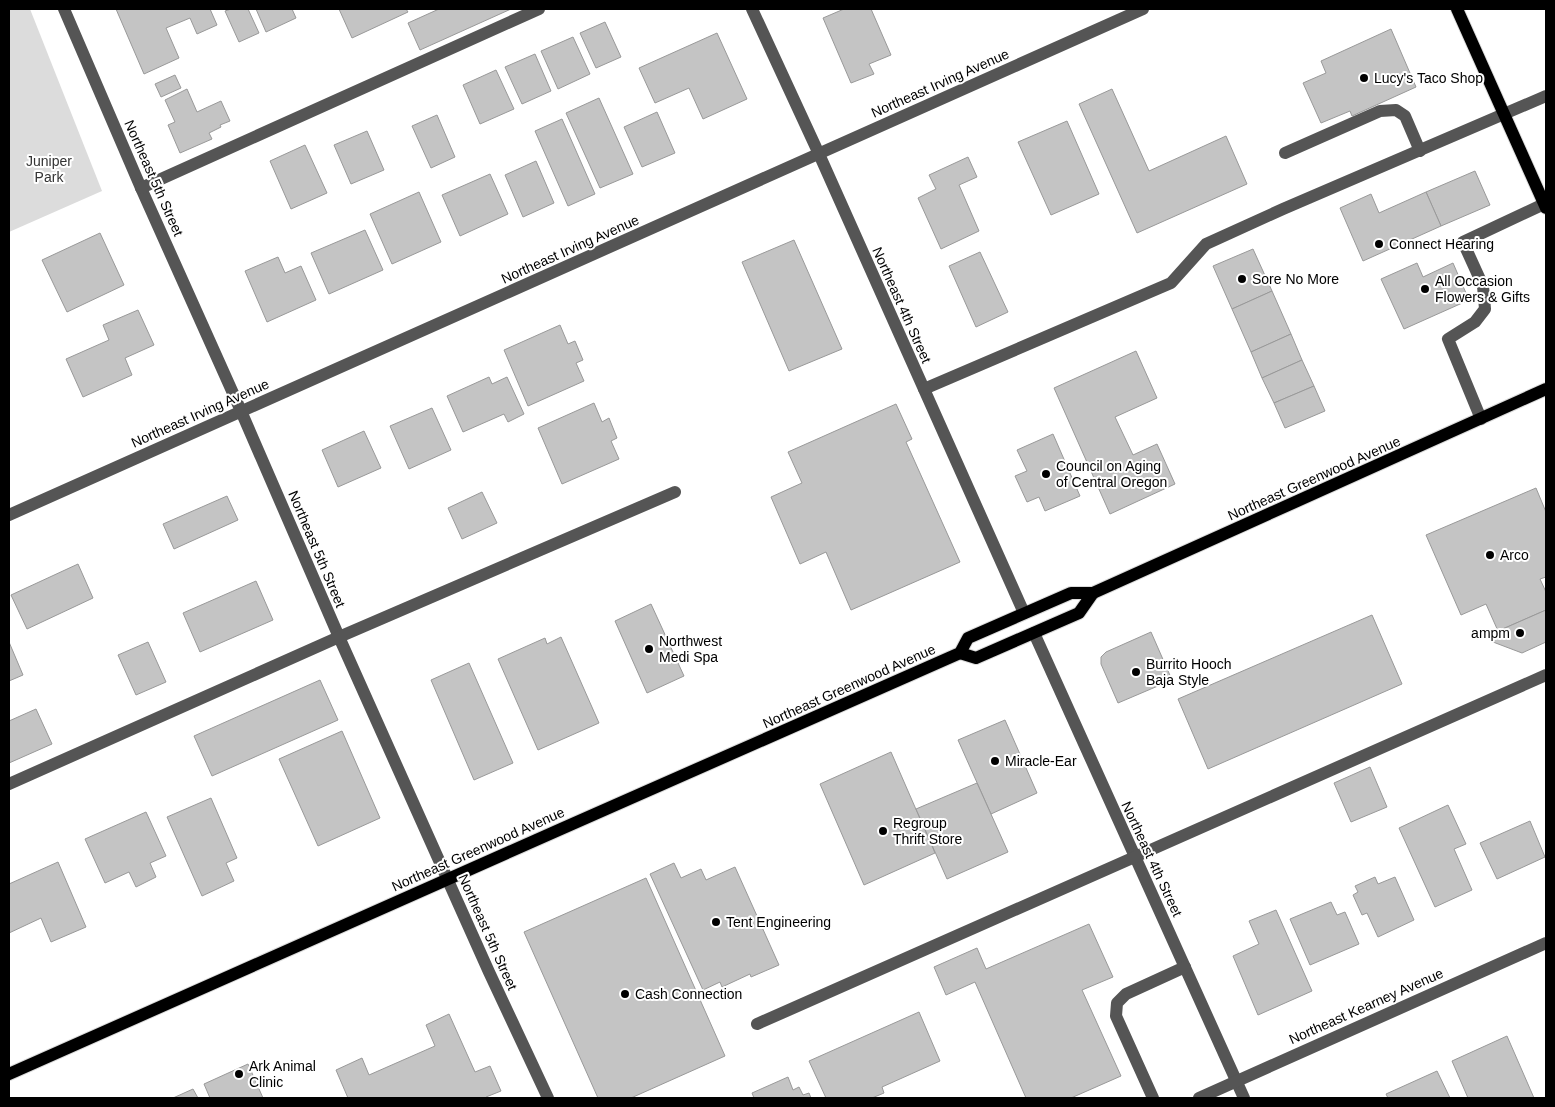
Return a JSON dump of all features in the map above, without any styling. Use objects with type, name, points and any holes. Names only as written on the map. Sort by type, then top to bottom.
[{"type":"main road","points":[[1457,9],[1545,206]]},
{"type":"main road","name":"Northeast Greenwood Avenue","points":[[9,1074],[960,653],[968,638],[1024,613],[1071,593],[1093,593],[1546,389]]},
{"type":"main road","name":"Northeast Greenwood Avenue","points":[[960,653],[976,658],[1079,613],[1093,593]]},
{"type":"street","name":"Northeast 5th Street","points":[[64,9],[339,637],[489,972],[548,1098]]},
{"type":"street","points":[[141,188],[539,9]]},
{"type":"street","name":"Northeast 4th Street","points":[[752,9],[819,154],[1024,613]]},
{"type":"street","name":"Northeast Irving Avenue","points":[[9,515],[1144,9]]},
{"type":"street","points":[[924,389],[1171,283],[1206,244],[1546,96]]},
{"type":"street","points":[[1284,153],[1380,111],[1396,110],[1405,116],[1420,151]]},
{"type":"street","points":[[1481,419],[1448,339],[1475,322],[1485,309],[1483,286],[1463,242],[1545,206]]},
{"type":"street","points":[[9,784],[339,637],[675,492]]},
{"type":"street","name":"Northeast 4th Street","points":[[1034,633],[1244,1098]]},
{"type":"street","points":[[757,1024],[1546,675]]},
{"type":"street","name":"Northeast Kearney Avenue","points":[[1199,1098],[1546,943]]},
{"type":"street","points":[[1152,1098],[1116,1016],[1117,1004],[1126,994],[1185,967]]},
{"type":"green space","name":"Juniper Park","points":[[9,9],[30,9],[102,191],[9,232]]},
{"type":"building","points":[[116,9],[210,9],[217,25],[197,34],[190,18],[166,28],[179,58],[144,74]]},
{"type":"building","points":[[248,9],[259,33],[239,42],[225,11]]},
{"type":"building","points":[[256,9],[292,9],[296,18],[266,32]]},
{"type":"building","points":[[339,9],[406,9],[408,12],[352,38]]},
{"type":"building","points":[[439,9],[511,9],[420,50],[408,23]]},
{"type":"building","points":[[844,9],[871,9],[891,55],[869,64],[874,74],[851,83],[823,18]]},
{"type":"building","points":[[605,22],[621,57],[596,68],[580,33]]},
{"type":"building","name":"Lucy's Taco Shop","points":[[1391,29],[1416,87],[1352,116],[1350,111],[1321,123],[1303,83],[1326,73],[1321,61]]},
{"type":"building","points":[[717,33],[747,99],[703,119],[689,88],[655,103],[639,68]]},
{"type":"building","points":[[573,37],[590,74],[558,89],[541,51]]},
{"type":"building","points":[[535,54],[551,91],[522,104],[505,67]]},
{"type":"building","points":[[496,70],[514,109],[480,124],[463,85]]},
{"type":"building","points":[[175,75],[181,88],[161,97],[155,84]]},
{"type":"building","points":[[187,89],[197,112],[221,101],[230,121],[209,133],[212,139],[180,153],[168,125],[175,122],[165,100]]},
{"type":"building","points":[[1112,89],[1149,171],[1226,136],[1247,184],[1137,233],[1079,104]]},
{"type":"building","points":[[599,98],[633,174],[600,188],[566,113]]},
{"type":"building","points":[[657,112],[675,153],[642,167],[624,127]]},
{"type":"building","points":[[437,115],[455,157],[431,168],[412,126]]},
{"type":"building","points":[[562,119],[595,194],[568,206],[535,131]]},
{"type":"building","points":[[1067,121],[1099,194],[1051,215],[1018,142]]},
{"type":"building","points":[[367,131],[384,170],[351,184],[334,145]]},
{"type":"building","points":[[305,145],[327,193],[291,209],[270,161]]},
{"type":"building","points":[[968,157],[977,177],[959,185],[979,231],[941,249],[918,198],[936,189],[929,175]]},
{"type":"building","points":[[536,161],[554,203],[523,217],[505,175]]},
{"type":"building","points":[[1475,171],[1490,205],[1441,226],[1426,192]]},
{"type":"building","points":[[490,174],[508,214],[460,236],[442,195]]},
{"type":"building","points":[[419,192],[441,242],[392,264],[370,214]]},
{"type":"building","name":"Connect Hearing","points":[[1426,192],[1441,226],[1363,261],[1340,208],[1371,194],[1379,213]]},
{"type":"building","points":[[365,230],[383,270],[329,294],[311,253]]},
{"type":"building","points":[[100,233],[124,285],[67,312],[42,260]]},
{"type":"building","points":[[794,240],[842,349],[789,371],[742,262]]},
{"type":"building","name":"Sore No More","points":[[1253,249],[1272,291],[1232,309],[1213,266]]},
{"type":"building","points":[[980,252],[1008,312],[976,327],[949,266]]},
{"type":"building","points":[[278,257],[285,273],[301,266],[316,300],[267,322],[245,271]]},
{"type":"building","name":"All Occasion Flowers & Gifts","points":[[1417,263],[1423,277],[1453,263],[1469,300],[1404,329],[1381,279]]},
{"type":"building","points":[[1272,291],[1291,334],[1251,352],[1232,309]]},
{"type":"building","points":[[138,310],[154,345],[125,358],[132,375],[83,397],[66,359],[109,340],[103,325]]},
{"type":"building","points":[[560,325],[568,344],[575,341],[583,360],[576,363],[584,381],[528,406],[504,350]]},
{"type":"building","points":[[1291,334],[1302,360],[1262,378],[1251,352]]},
{"type":"building","points":[[1136,351],[1157,398],[1115,417],[1133,455],[1157,444],[1175,484],[1110,514],[1054,388]]},
{"type":"building","points":[[1302,360],[1314,386],[1274,403],[1262,378]]},
{"type":"building","points":[[489,377],[492,384],[507,377],[524,414],[508,422],[504,414],[463,432],[447,396]]},
{"type":"building","points":[[1314,386],[1325,411],[1285,428],[1274,403]]},
{"type":"building","points":[[594,403],[602,422],[609,418],[617,438],[611,441],[619,459],[562,484],[538,428]]},
{"type":"building","points":[[896,404],[912,439],[906,442],[960,562],[851,610],[826,552],[800,564],[771,497],[802,483],[788,452]]},
{"type":"building","points":[[432,408],[451,450],[409,469],[390,426]]},
{"type":"building","points":[[364,431],[381,468],[338,487],[322,450]]},
{"type":"building","name":"Council on Aging of Central Oregon","points":[[1053,434],[1080,496],[1045,511],[1039,497],[1027,502],[1015,476],[1027,471],[1017,450]]},
{"type":"building","name":"Arco","points":[[1536,488],[1546,512],[1546,577],[1540,579],[1546,592],[1546,610],[1498,631],[1486,604],[1461,615],[1426,535]]},
{"type":"building","points":[[482,492],[497,523],[462,539],[448,508]]},
{"type":"building","points":[[227,496],[238,520],[174,549],[163,524]]},
{"type":"building","points":[[78,564],[93,598],[27,629],[11,595]]},
{"type":"building","points":[[256,581],[273,620],[200,652],[183,613]]},
{"type":"building","name":"Northwest Medi Spa","points":[[651,604],[684,676],[647,693],[615,621]]},
{"type":"building","name":"ampm","points":[[1546,610],[1546,642],[1522,653],[1493,642],[1489,635]]},
{"type":"building","points":[[1372,615],[1402,684],[1208,769],[1178,699]]},
{"type":"building","name":"Burrito Hooch Baja Style","points":[[1151,632],[1172,680],[1118,703],[1101,664],[1101,657],[1106,652]]},
{"type":"building","points":[[561,637],[599,723],[538,750],[498,659],[545,638],[547,644]]},
{"type":"building","points":[[9,642],[23,675],[9,681]]},
{"type":"building","points":[[148,642],[166,682],[136,695],[118,655]]},
{"type":"building","points":[[469,663],[513,763],[474,780],[431,680]]},
{"type":"building","points":[[320,680],[338,720],[212,776],[194,736]]},
{"type":"building","points":[[36,709],[52,744],[9,763],[9,721]]},
{"type":"building","name":"Miracle-Ear","points":[[1005,720],[1037,793],[991,814],[958,740]]},
{"type":"building","points":[[342,731],[380,818],[318,846],[279,759]]},
{"type":"building","name":"Regroup Thrift Store","points":[[891,752],[935,853],[864,885],[820,784]]},
{"type":"building","points":[[1370,767],[1387,807],[1351,822],[1334,783]]},
{"type":"building","points":[[977,783],[1008,852],[947,879],[916,809]]},
{"type":"building","points":[[211,798],[237,858],[226,863],[234,881],[202,896],[167,817]]},
{"type":"building","points":[[1448,805],[1466,844],[1454,849],[1472,890],[1435,907],[1399,828]]},
{"type":"building","points":[[146,812],[166,856],[150,863],[156,877],[136,887],[129,872],[105,883],[85,839]]},
{"type":"building","points":[[1530,821],[1545,857],[1497,879],[1480,843]]},
{"type":"building","points":[[58,862],[86,927],[51,942],[41,918],[9,933],[9,884]]},
{"type":"building","name":"Tent Engineering","points":[[674,863],[681,878],[701,869],[706,880],[735,867],[779,965],[751,977],[750,974],[722,987],[720,982],[703,990],[650,874]]},
{"type":"building","points":[[1375,877],[1378,884],[1395,877],[1414,920],[1378,937],[1367,913],[1362,915],[1353,895],[1358,892],[1355,886]]},
{"type":"building","name":"Cash Connection","points":[[646,878],[725,1056],[631,1098],[598,1098],[524,932]]},
{"type":"building","points":[[1331,902],[1337,915],[1345,912],[1359,944],[1310,965],[1290,919]]},
{"type":"building","points":[[1276,910],[1312,991],[1258,1015],[1233,956],[1259,944],[1249,921]]},
{"type":"building","points":[[1089,924],[1113,977],[1082,990],[1121,1076],[1071,1098],[1026,1098],[975,982],[946,995],[934,967],[977,948],[986,969]]},
{"type":"building","points":[[919,1012],[940,1061],[882,1087],[884,1093],[872,1098],[826,1098],[809,1061]]},
{"type":"building","points":[[449,1014],[475,1072],[490,1066],[501,1091],[487,1098],[348,1098],[336,1070],[362,1058],[369,1075],[435,1046],[426,1025]]},
{"type":"building","points":[[1507,1036],[1534,1098],[1468,1098],[1452,1061]]},
{"type":"building","name":"Ark Animal Clinic","points":[[248,1064],[263,1098],[210,1098],[204,1084]]},
{"type":"building","points":[[1437,1071],[1450,1098],[1388,1098],[1386,1094]]},
{"type":"building","points":[[788,1077],[793,1090],[799,1087],[803,1095],[809,1093],[811,1098],[754,1098],[752,1093]]},
{"type":"building","points":[[193,1089],[198,1098],[173,1098]]},
{"type":"place","name":"Lucy's Taco Shop","points":[[1364,78]]},
{"type":"place","name":"Connect Hearing","points":[[1379,244]]},
{"type":"place","name":"Sore No More","points":[[1242,279]]},
{"type":"place","name":"All Occasion Flowers & Gifts","points":[[1425,289]]},
{"type":"place","name":"Council on Aging of Central Oregon","points":[[1046,474]]},
{"type":"place","name":"Arco","points":[[1490,555]]},
{"type":"place","name":"ampm","points":[[1520,633]]},
{"type":"place","name":"Northwest Medi Spa","points":[[649,649]]},
{"type":"place","name":"Burrito Hooch Baja Style","points":[[1136,672]]},
{"type":"place","name":"Miracle-Ear","points":[[995,761]]},
{"type":"place","name":"Regroup Thrift Store","points":[[883,831]]},
{"type":"place","name":"Tent Engineering","points":[[716,922]]},
{"type":"place","name":"Cash Connection","points":[[625,994]]},
{"type":"place","name":"Ark Animal Clinic","points":[[239,1074]]}]
